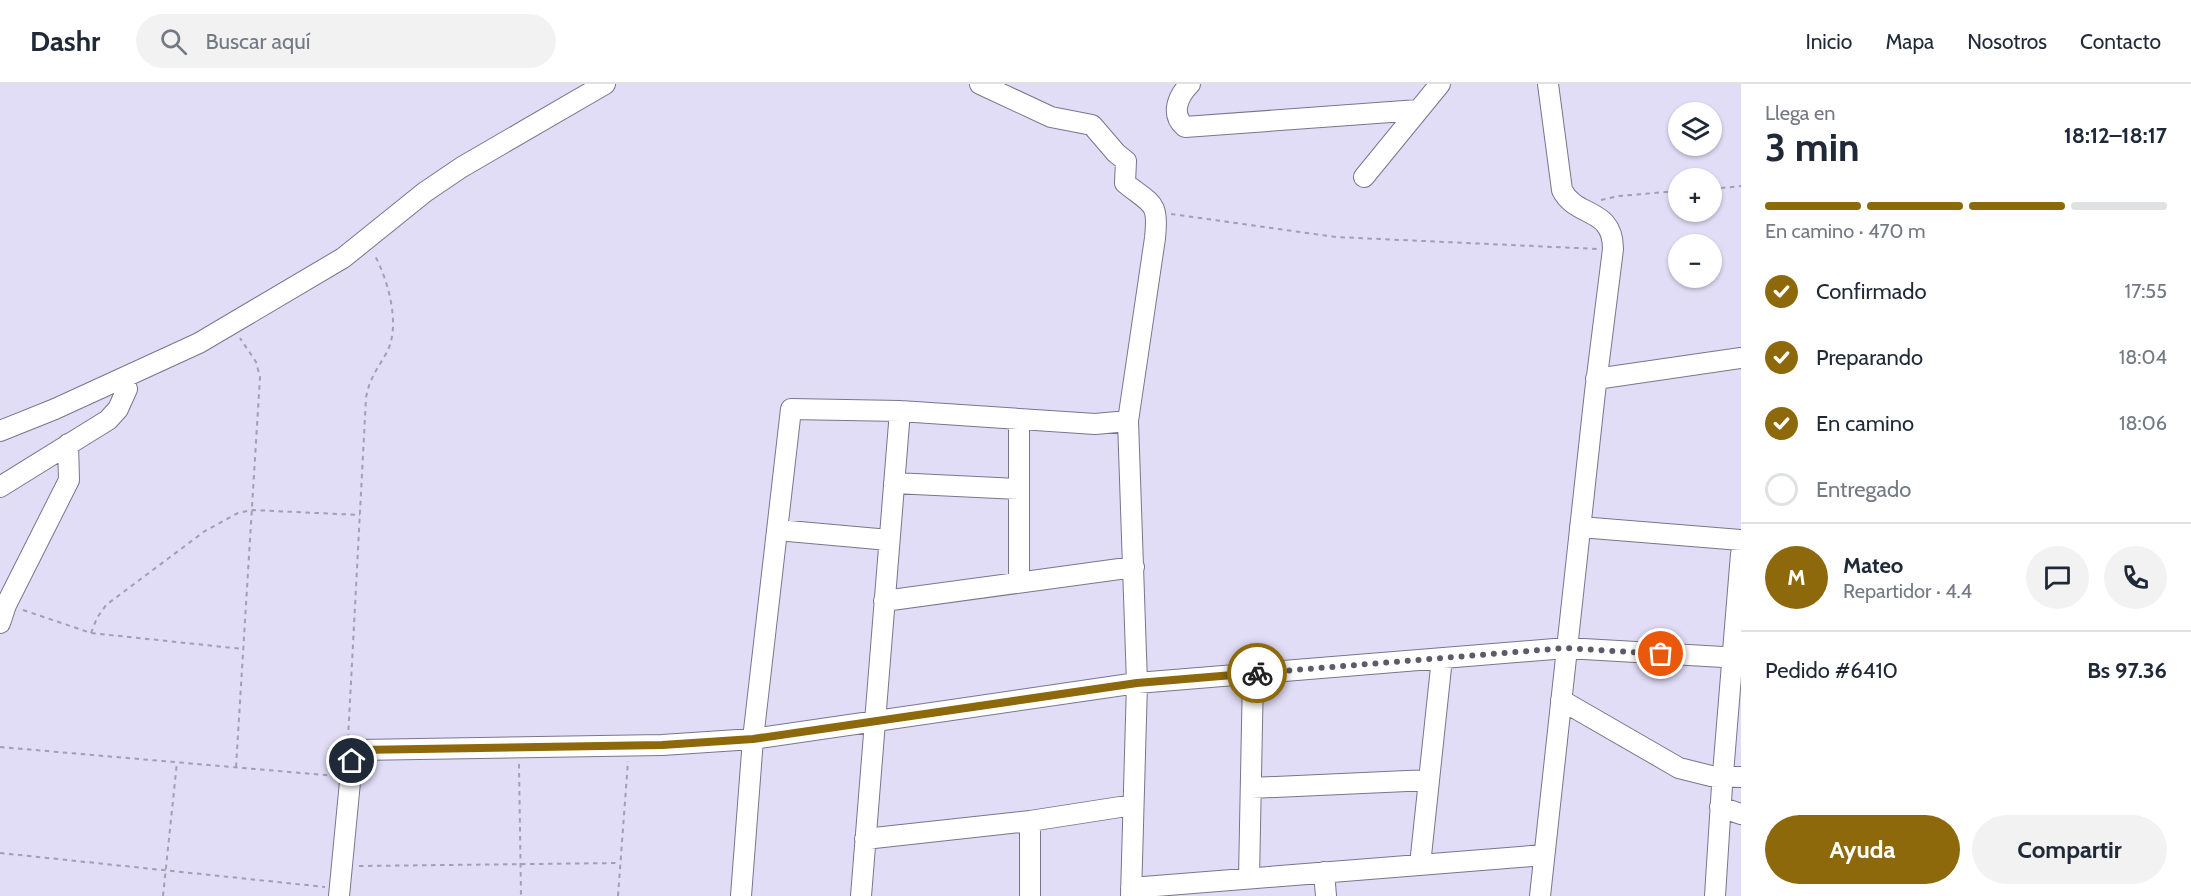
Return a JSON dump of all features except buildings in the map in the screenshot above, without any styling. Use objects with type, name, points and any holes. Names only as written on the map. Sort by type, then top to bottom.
[{"type":"street","points":[[0,431],[123,379],[199,343],[366,242],[424,192],[489,150],[528,131],[605,84]]},
{"type":"street","points":[[980,84],[1052,117],[1092,125],[1116,153],[1126,160],[1125,183],[1151,201],[1156,212],[1155,238],[1128,421],[1137,683],[1131,892],[1249,878],[1544,855]]},
{"type":"street","points":[[1190,84],[1176,102],[1177,113],[1185,128],[1418,111]]},
{"type":"street","points":[[1364,177],[1440,84]]},
{"type":"street","points":[[1540,896],[1596,379],[1613,249],[1612,236],[1606,223],[1568,199],[1562,190],[1548,84]]},
{"type":"street","points":[[1596,379],[1741,358]]},
{"type":"street","points":[[0,487],[108,420],[118,409],[127,389],[123,379]]},
{"type":"street","points":[[741,896],[753,739],[791,409],[900,411],[1095,424],[1128,421]]},
{"type":"street","points":[[861,896],[900,411]]},
{"type":"street","points":[[1019,419],[1019,582]]},
{"type":"street","points":[[3,614],[69,480],[68,444]]},
{"type":"street","points":[[894,483],[1019,489]]},
{"type":"street","points":[[1580,527],[1741,540]]},
{"type":"street","points":[[777,530],[889,540]]},
{"type":"street","points":[[1716,896],[1720,807],[1732,777],[1741,554]]},
{"type":"street","points":[[884,600],[1134,567]]},
{"type":"street","points":[[339,892],[351,777],[356,752],[359,750],[629,746],[753,739],[1137,683],[1566,648],[1736,658]]},
{"type":"street","points":[[1420,865],[1442,658]]},
{"type":"street","points":[[1249,878],[1253,674]]},
{"type":"street","points":[[1561,700],[1679,768],[1699,774],[1732,777]]},
{"type":"street","points":[[1251,788],[1429,780]]},
{"type":"street","points":[[865,839],[1030,821],[1133,805]]},
{"type":"street","points":[[1720,807],[1741,814]]},
{"type":"street","points":[[1030,821],[1030,896]]},
{"type":"street","points":[[1324,872],[1326,896]]},
{"type":"path","points":[[1722,188],[1741,186]]},
{"type":"path","points":[[1578,206],[1619,196],[1668,192]]},
{"type":"path","points":[[1156,212],[1336,237],[1613,249]]},
{"type":"path","points":[[356,752],[349,743],[348,735],[368,387],[387,352],[393,333],[387,280],[366,242]]},
{"type":"path","points":[[230,324],[256,362],[260,377],[236,767]]},
{"type":"path","points":[[91,633],[106,605],[221,520],[252,510],[360,515]]},
{"type":"path","points":[[3,614],[91,633],[243,649]]},
{"type":"path","points":[[618,896],[629,746]]},
{"type":"path","points":[[0,747],[351,777]]},
{"type":"path","points":[[519,747],[521,896]]},
{"type":"path","points":[[163,896],[177,762]]},
{"type":"path","points":[[0,853],[339,892]]},
{"type":"path","points":[[342,867],[620,863]]},
{"type":"way so far","points":[[1257,673],[1566,648],[1661,654]]},
{"type":"route","points":[[352,761],[359,750],[662,745],[753,739],[1137,683],[1257,673]]}]
